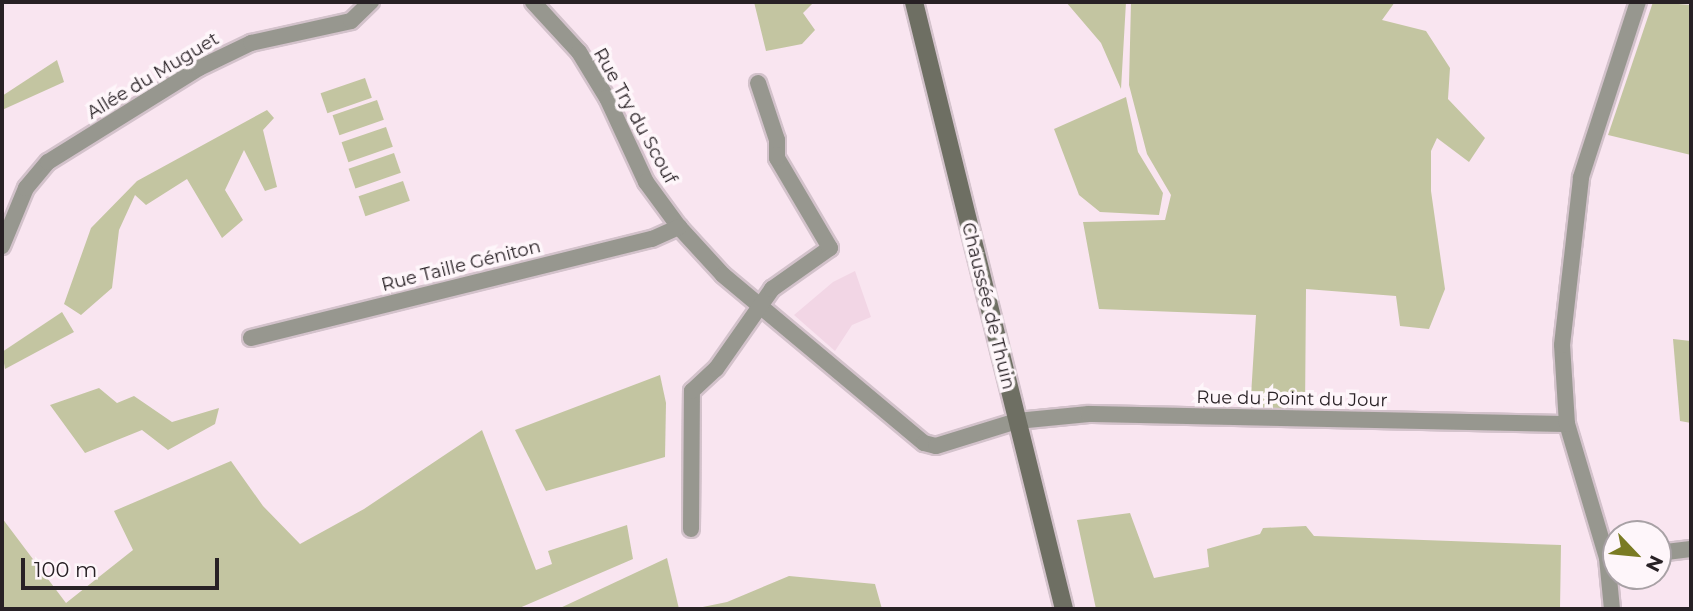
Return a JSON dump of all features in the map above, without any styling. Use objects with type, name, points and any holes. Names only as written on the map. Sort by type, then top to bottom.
[{"type":"main road","name":"Chaussée de Thuin","points":[[914,2],[1064,609]]},
{"type":"street","name":"Allée du Muguet","points":[[2,246],[26,188],[48,162],[199,68],[251,43],[351,21],[371,2]]},
{"type":"street","name":"Rue Try du Scouf","points":[[533,2],[579,52],[607,98],[646,182],[679,227],[723,275],[924,443],[936,446],[1017,421]]},
{"type":"street","points":[[1602,530],[1567,424],[1562,345],[1581,177],[1638,2]]},
{"type":"street","points":[[691,529],[692,391],[716,369],[763,307],[772,289],[792,271],[830,248],[777,158],[777,140],[758,83]]},
{"type":"street","name":"Rue Taille Géniton","points":[[251,338],[652,239],[679,227]]},
{"type":"street","name":"Rue du Point du Jour","points":[[1017,421],[1089,414],[1567,424]]},
{"type":"street","points":[[1672,551],[1691,549]]},
{"type":"street","points":[[1612,590],[1612,609]]},
{"type":"shaded area","points":[[855,271],[871,317],[852,325],[835,351],[794,315],[833,282]]},
{"type":"green space","points":[[754,2],[814,2],[803,13],[815,30],[802,44],[766,51]]},
{"type":"green space","points":[[1066,2],[1126,2],[1121,89],[1101,43]]},
{"type":"green space","points":[[1131,2],[1395,2],[1382,20],[1426,31],[1450,68],[1448,99],[1485,138],[1469,162],[1437,138],[1431,151],[1431,191],[1445,289],[1429,329],[1400,326],[1396,296],[1306,289],[1305,412],[1250,412],[1256,315],[1099,309],[1083,222],[1165,220],[1171,195],[1147,154],[1129,85]]},
{"type":"green space","points":[[1653,2],[1691,5],[1691,155],[1608,135]]},
{"type":"green space","points":[[57,60],[64,82],[2,110],[2,96]]},
{"type":"green space","points":[[365,78],[372,98],[327,113],[321,93]]},
{"type":"green space","points":[[1126,97],[1138,152],[1163,193],[1159,215],[1100,212],[1079,195],[1054,129]]},
{"type":"green space","points":[[377,100],[384,120],[339,135],[333,115]]},
{"type":"green space","points":[[267,110],[274,118],[263,130],[277,187],[265,191],[244,150],[225,190],[243,220],[222,238],[187,179],[146,205],[135,195],[119,230],[112,288],[81,315],[64,304],[91,228],[137,181]]},
{"type":"green space","points":[[386,127],[393,147],[348,162],[342,142]]},
{"type":"green space","points":[[394,153],[401,173],[355,188],[349,169]]},
{"type":"green space","points":[[403,181],[410,201],[365,216],[359,196]]},
{"type":"green space","points":[[62,312],[74,332],[5,369],[2,352]]},
{"type":"green space","points":[[1673,339],[1691,341],[1691,423],[1680,421]]},
{"type":"green space","points":[[660,375],[666,403],[665,457],[546,491],[515,430]]},
{"type":"green space","points":[[99,388],[117,403],[134,396],[172,422],[219,408],[215,424],[168,450],[142,430],[85,453],[50,405]]},
{"type":"green space","points":[[482,430],[536,570],[552,564],[548,551],[627,525],[633,559],[517,609],[2,609],[2,518],[66,603],[133,550],[114,511],[231,461],[263,506],[300,544],[364,509]]},
{"type":"green space","points":[[1130,513],[1154,578],[1209,567],[1207,549],[1260,534],[1263,528],[1306,526],[1314,536],[1561,545],[1560,609],[1096,609],[1077,520]]},
{"type":"green space","points":[[667,558],[679,609],[558,609]]},
{"type":"green space","points":[[789,576],[875,584],[882,609],[693,609],[727,602]]}]
